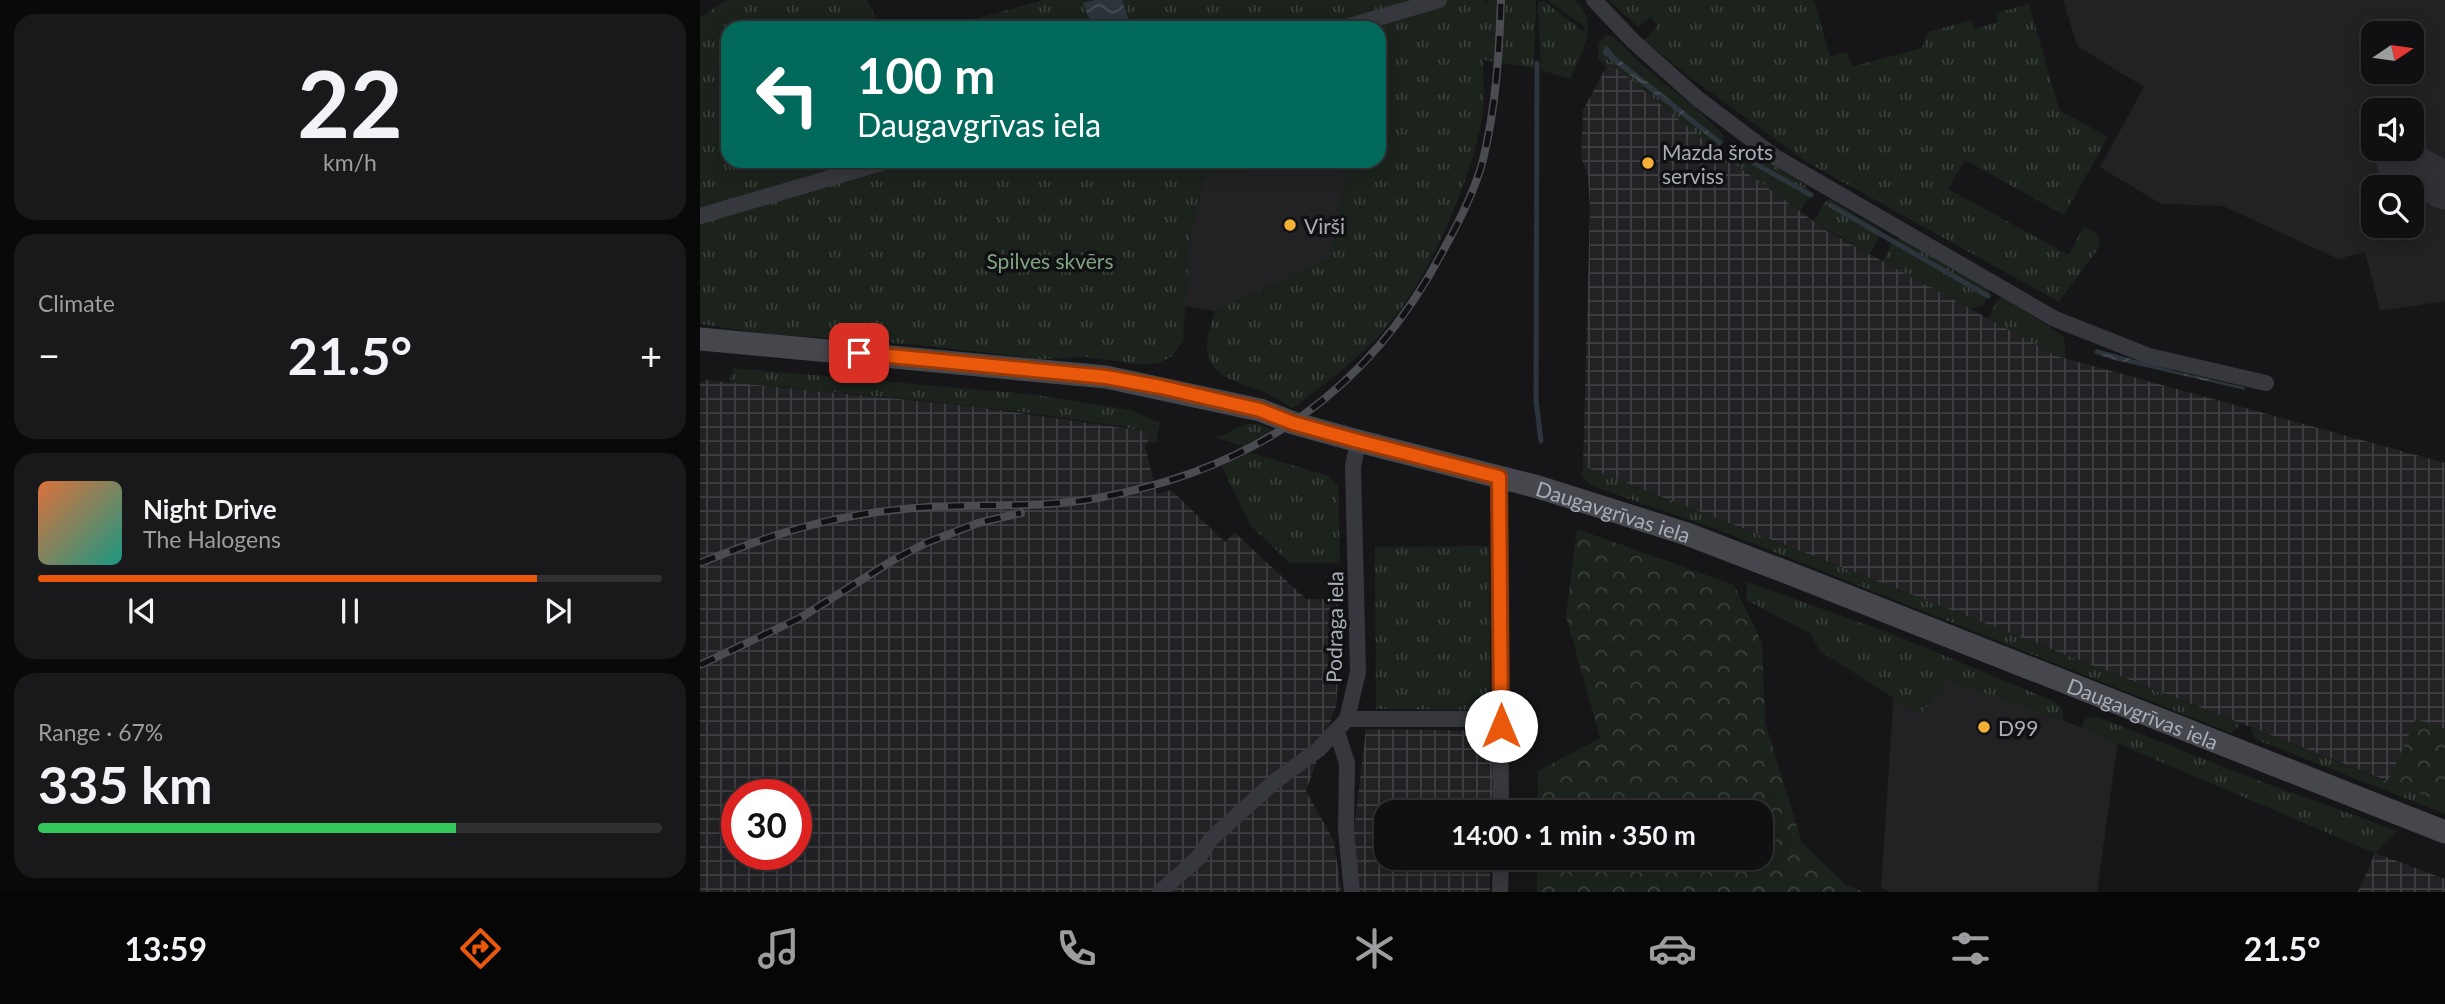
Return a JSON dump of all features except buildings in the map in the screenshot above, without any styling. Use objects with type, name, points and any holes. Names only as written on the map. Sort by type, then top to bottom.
[{"type":"main road","name":"Daugavgrīvas iela","points":[[700,339],[1106,377],[1260,410],[1293,423],[1573,497],[1687,534],[2445,832]]},
{"type":"street","points":[[1367,21],[1440,0]]},
{"type":"street","points":[[1594,0],[1633,41],[1698,99],[1775,157],[2055,318],[2149,356],[2266,383]]},
{"type":"street","points":[[700,216],[864,168]]},
{"type":"street","name":"Podraga iela","points":[[1160,892],[1198,858],[1211,839],[1274,782],[1319,750],[1348,719],[1358,672],[1353,467],[1358,441]]},
{"type":"street","points":[[1499,477],[1501,800]]},
{"type":"street","points":[[1348,719],[1474,719],[1489,726],[1501,726]]},
{"type":"street","points":[[1337,733],[1347,763],[1346,831],[1352,892]]},
{"type":"street","points":[[1500,892],[1501,870]]},
{"type":"shaded area","points":[[2063,0],[2445,0],[2445,301],[2380,311],[2365,252],[2338,259],[2223,206],[2161,204],[2100,167],[2144,87],[2077,46]]},
{"type":"shaded area","points":[[1609,62],[1720,153],[1827,231],[2057,356],[2445,463],[2445,729],[2416,720],[2388,781],[1583,466],[1590,210],[1588,175],[1581,158],[1583,110]]},
{"type":"shaded area","points":[[1266,168],[1340,168],[1346,179],[1329,259],[1215,311],[1185,306],[1190,238],[1206,175]]},
{"type":"shaded area","points":[[706,380],[978,407],[1151,432],[1145,446],[1157,494],[1171,490],[1225,542],[1235,533],[1306,599],[1340,599],[1336,706],[1306,791],[1334,841],[1341,892],[700,892],[700,383]]},
{"type":"shaded area","points":[[1896,659],[2118,741],[2097,892],[1891,892],[1881,888]]},
{"type":"shaded area","points":[[1366,729],[1495,731],[1496,800],[1374,800],[1374,870],[1490,870],[1490,892],[1358,892],[1353,839]]},
{"type":"shaded area","points":[[2375,853],[2445,879],[2445,892],[2358,892]]},
{"type":"green space","name":"Spilves skvērs","points":[[726,0],[867,0],[878,21],[721,21],[721,168],[1272,168],[1206,175],[1190,238],[1183,341],[1172,356],[1159,363],[1144,365],[1088,357],[1041,359],[920,345],[768,334],[700,324],[700,18]]},
{"type":"green space","name":"Spilves skvērs","points":[[1044,0],[1485,0],[1485,4],[1489,0],[1536,0],[1534,68],[1483,60],[1483,112],[1468,172],[1444,231],[1415,287],[1373,342],[1293,408],[1220,373],[1209,359],[1207,340],[1215,311],[1329,259],[1346,179],[1340,168],[1386,168],[1386,21],[968,21]]},
{"type":"green space","points":[[1547,0],[1574,0],[1587,18],[1586,38],[1571,79],[1541,70],[1538,2],[1544,1],[1583,31],[1585,27]]},
{"type":"green space","points":[[1609,0],[1814,0],[1830,57],[1847,52],[1852,67],[1922,48],[1928,32],[1971,20],[1974,29],[1998,22],[1996,13],[2029,4],[2059,110],[2108,137],[2064,215],[1965,160],[1948,189],[2069,255],[2084,226],[2097,234],[2100,246],[2059,302],[1807,162],[1691,78],[1644,40],[1658,26],[1650,17],[1638,27]]},
{"type":"green space","points":[[1607,35],[1621,43],[1640,63],[1705,117],[1725,137],[1723,142],[1615,56],[1607,46],[1602,53],[1720,146],[1716,150],[1609,62],[1606,67],[1598,58],[1598,43]]},
{"type":"green space","points":[[1743,147],[1805,185],[1811,195],[1800,211],[1729,160],[1736,148]]},
{"type":"green space","points":[[1830,199],[1882,231],[1870,254],[1814,222],[1824,203]]},
{"type":"green space","points":[[1900,238],[1990,289],[1984,305],[1971,309],[1883,261],[1893,241]]},
{"type":"green space","points":[[2003,298],[2064,338],[2066,358],[2057,356],[1989,319],[1997,300]]},
{"type":"green space","points":[[733,368],[1037,395],[1131,410],[1160,423],[1156,443],[1150,442],[1151,432],[1046,415],[729,382]]},
{"type":"green space","points":[[1246,424],[1259,424],[1274,431],[1244,446],[1216,438]]},
{"type":"green space","points":[[1250,453],[1329,476],[1338,486],[1340,563],[1290,563],[1250,525],[1222,466]]},
{"type":"green space","points":[[1583,466],[2241,724],[2231,733],[1716,529],[1592,486],[1582,477]]},
{"type":"green space","points":[[1577,529],[1734,585],[1762,643],[1765,722],[1802,843],[1846,885],[1864,892],[1537,892],[1537,870],[1773,870],[1773,800],[1538,800],[1538,771],[1600,738],[1566,616]]},
{"type":"green space","points":[[1489,546],[1490,710],[1376,709],[1375,547]]},
{"type":"green space","points":[[1747,582],[1892,634],[2053,701],[2063,709],[2063,721],[1948,681],[1920,715],[1820,651],[1810,633],[1746,600]]},
{"type":"green space","points":[[2098,717],[2257,780],[2398,831],[2375,853],[2081,728],[2086,718]]},
{"type":"green space","points":[[2416,719],[2445,729],[2445,804],[2388,781]]},
{"type":"green space","points":[[2251,728],[2445,804],[2445,814],[2255,739]]},
{"type":"water","points":[[1122,0],[1129,21],[1092,21],[1083,3]]},
{"type":"water","points":[[1606,45],[1615,56],[1723,142],[1720,146],[1602,53]]},
{"type":"water","points":[[2096,349],[2244,387],[2245,390],[2111,359],[2094,353]]},
{"type":"waterway","points":[[1537,63],[1536,400],[1541,441]]},
{"type":"waterway","points":[[1740,155],[1811,195]]},
{"type":"waterway","points":[[1830,205],[1988,296]]},
{"type":"taxiway","points":[[2400,161],[2445,186]]},
{"type":"railway","points":[[700,563],[775,535],[850,516],[928,507],[1074,502],[1155,485],[1208,467],[1258,444],[1303,415],[1344,382],[1382,342],[1415,298],[1462,216],[1480,171],[1491,120],[1501,0]]},
{"type":"railway","points":[[700,665],[800,618],[895,559],[926,543],[978,523],[1021,513]]},
{"type":"place","name":"Mazda šrots serviss","points":[[1648,163]]},
{"type":"place","name":"Virši","points":[[1290,225]]},
{"type":"place","name":"D99","points":[[1984,727]]},
{"type":"route","points":[[859,353],[1106,377],[1161,387],[1260,410],[1293,423],[1499,477],[1501,726]]}]
